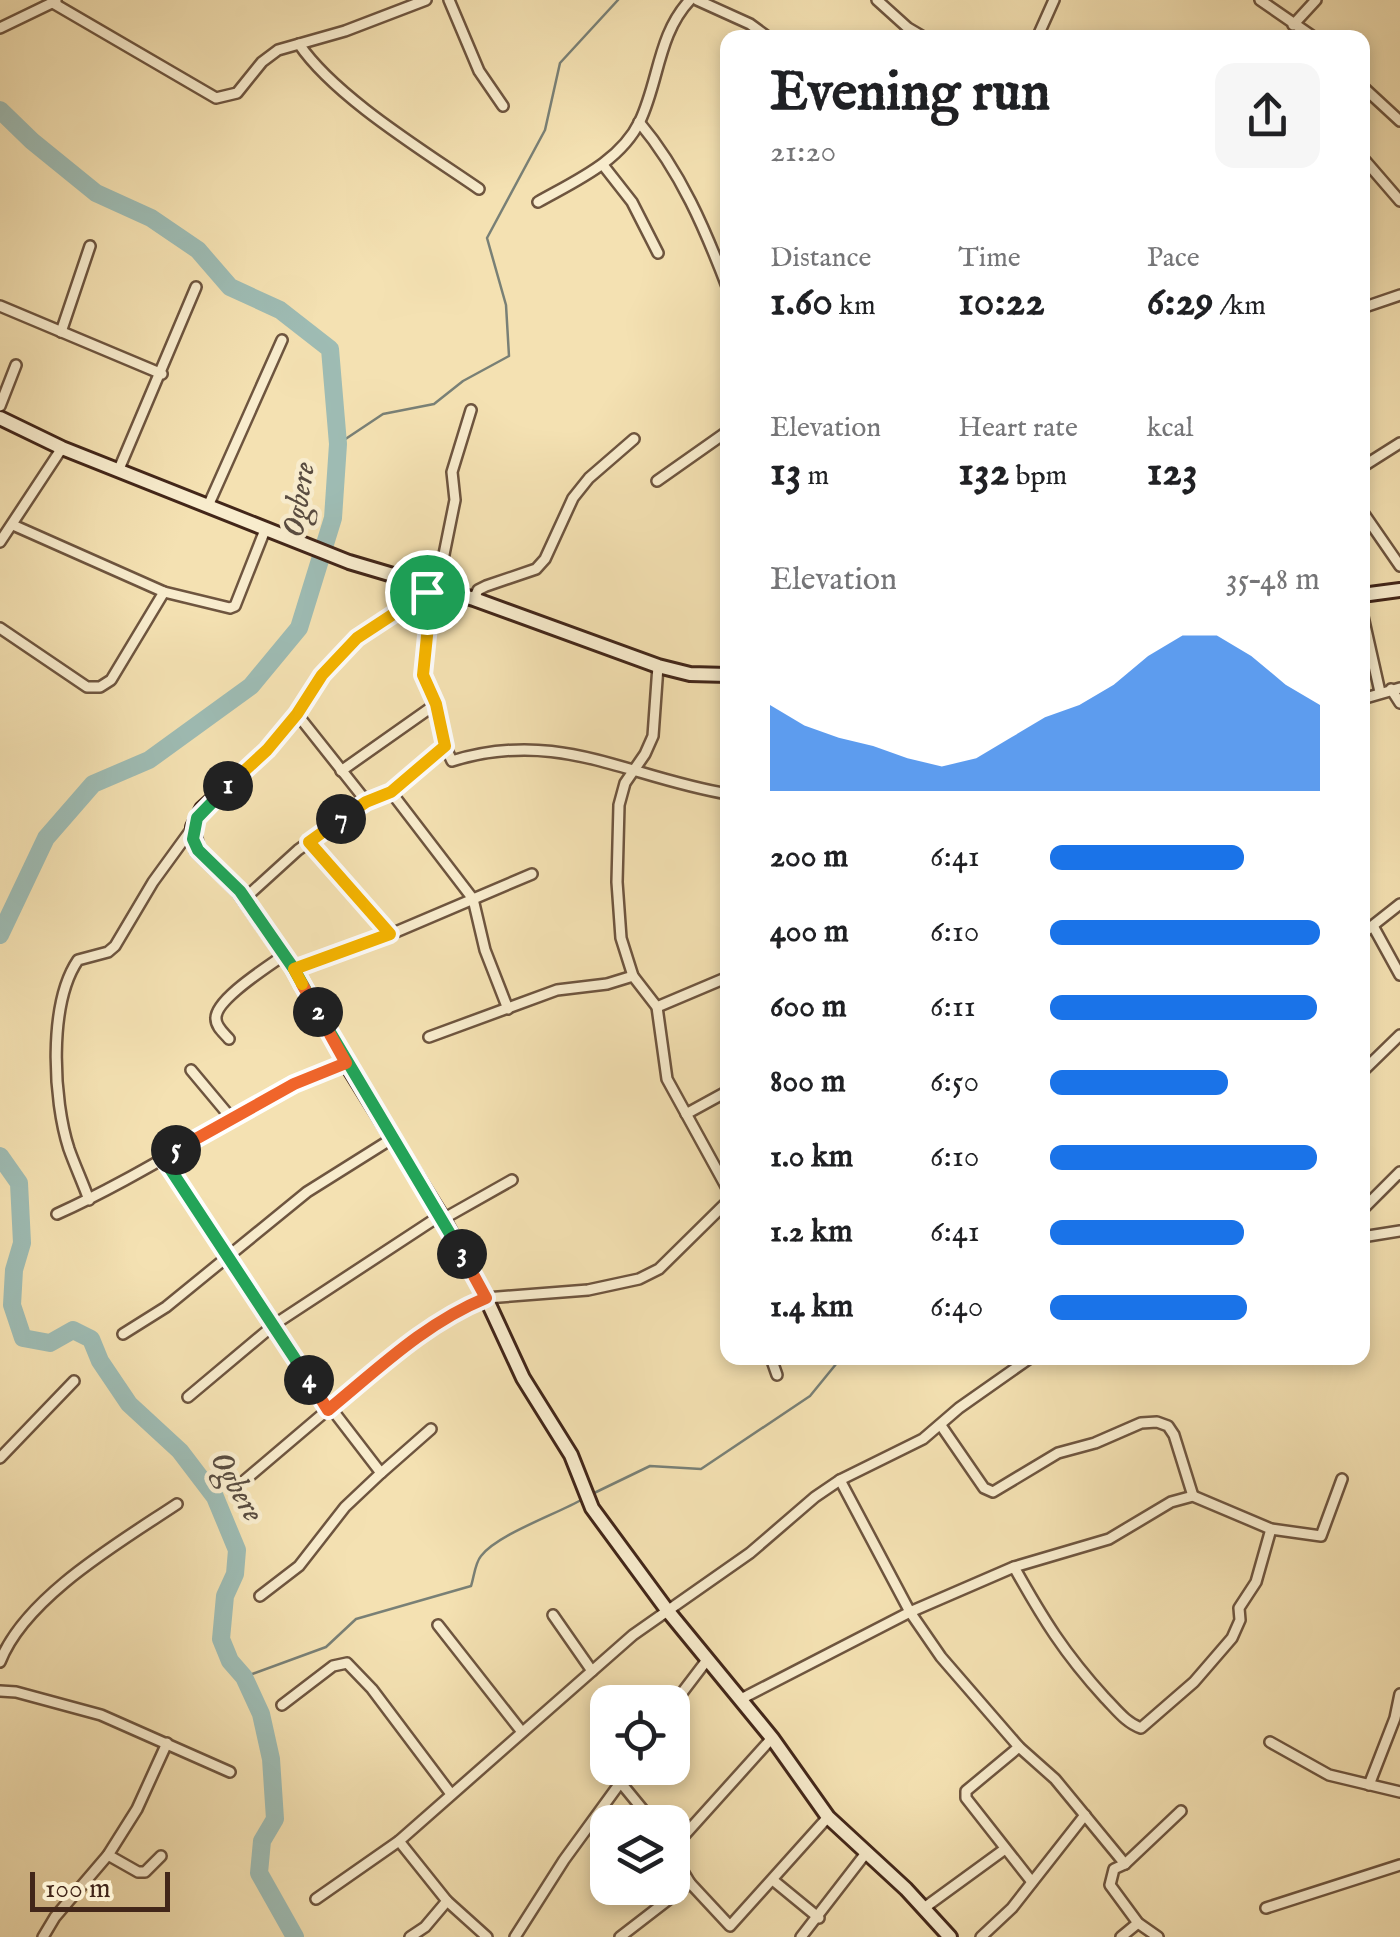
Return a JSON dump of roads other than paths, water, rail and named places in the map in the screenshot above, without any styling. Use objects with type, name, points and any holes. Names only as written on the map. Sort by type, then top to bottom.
[{"type":"street","points":[[389,0],[394,12]]},
{"type":"street","points":[[0,28],[55,2],[216,98],[237,93],[269,56],[426,0]]},
{"type":"street","points":[[449,0],[479,70],[502,106]]},
{"type":"street","points":[[538,202],[603,166],[639,122],[668,32],[694,0],[758,30]]},
{"type":"street","points":[[876,0],[911,30]]},
{"type":"street","points":[[1040,30],[1054,0]]},
{"type":"street","points":[[1260,0],[1302,30]]},
{"type":"street","points":[[1293,24],[1316,0]]},
{"type":"street","points":[[300,44],[319,71],[479,189]]},
{"type":"street","points":[[1370,93],[1400,120]]},
{"type":"street","points":[[639,122],[666,154],[689,196],[720,270]]},
{"type":"street","points":[[603,166],[632,202],[658,253]]},
{"type":"street","points":[[1370,166],[1400,201]]},
{"type":"street","points":[[61,332],[90,246]]},
{"type":"street","points":[[120,469],[196,287]]},
{"type":"street","points":[[1370,305],[1400,295]]},
{"type":"street","points":[[0,306],[162,374]]},
{"type":"street","points":[[208,506],[282,340]]},
{"type":"street","points":[[0,406],[16,365]]},
{"type":"street","points":[[470,410],[452,472],[455,500],[430,589],[423,675],[436,704],[452,761],[485,750],[544,748],[720,793]]},
{"type":"street","points":[[0,418],[62,448],[310,548],[430,589],[474,599],[658,666],[690,674],[720,675]]},
{"type":"street","points":[[657,481],[720,437]]},
{"type":"street","points":[[474,599],[478,590],[536,568],[572,498],[634,439]]},
{"type":"street","points":[[1370,462],[1400,443]]},
{"type":"street","points":[[0,542],[62,448]]},
{"type":"street","points":[[1370,523],[1400,566]]},
{"type":"street","points":[[13,525],[164,592],[232,608],[265,530]]},
{"type":"street","points":[[89,1200],[68,1148],[58,1080],[57,1044],[64,994],[78,960],[108,952],[115,946],[202,809],[267,750],[322,675],[357,638],[430,589]]},
{"type":"street","points":[[1370,594],[1400,590]]},
{"type":"street","points":[[0,628],[87,686],[100,686],[111,680],[164,592]]},
{"type":"street","points":[[1370,634],[1390,690],[1400,704]]},
{"type":"street","points":[[658,666],[653,736],[625,783],[619,805],[616,882],[621,938],[633,976],[658,1007],[663,1064],[674,1096],[720,1176]]},
{"type":"street","points":[[341,771],[436,704]]},
{"type":"street","points":[[297,714],[366,802]]},
{"type":"street","points":[[243,900],[309,842],[366,802],[391,792],[445,746]]},
{"type":"street","points":[[391,792],[473,899],[508,1010]]},
{"type":"street","points":[[193,827],[198,850],[240,891],[294,969],[346,1063],[442,1217],[523,1378],[570,1455],[592,1508],[667,1610],[742,1698],[828,1817],[924,1908],[943,1934]]},
{"type":"street","points":[[309,842],[390,934]]},
{"type":"street","points":[[294,969],[390,934],[532,874]]},
{"type":"street","points":[[1370,929],[1400,904]]},
{"type":"street","points":[[1374,926],[1400,975]]},
{"type":"street","points":[[228,1039],[218,1026],[218,1009],[284,955]]},
{"type":"street","points":[[429,1036],[557,990],[607,984],[633,976]]},
{"type":"street","points":[[658,1007],[720,980]]},
{"type":"street","points":[[1370,1064],[1400,1035]]},
{"type":"street","points":[[57,1214],[89,1200],[294,1084],[346,1063]]},
{"type":"street","points":[[191,1070],[232,1118]]},
{"type":"street","points":[[686,1114],[720,1095]]},
{"type":"street","points":[[124,1334],[166,1307],[296,1200],[393,1138]]},
{"type":"street","points":[[163,1158],[330,1409],[382,1473]]},
{"type":"street","points":[[1370,1202],[1400,1172]]},
{"type":"street","points":[[188,1397],[275,1324],[442,1217],[512,1180]]},
{"type":"street","points":[[245,1480],[398,1350],[466,1306],[486,1298],[588,1290],[638,1279],[659,1269],[720,1209]]},
{"type":"street","points":[[1370,1237],[1400,1231]]},
{"type":"street","points":[[773,1365],[776,1375]]},
{"type":"street","points":[[316,1899],[398,1840],[592,1671],[667,1610],[750,1553],[814,1496],[942,1427],[959,1408],[1020,1365]]},
{"type":"street","points":[[0,1458],[74,1381]]},
{"type":"street","points":[[942,1427],[984,1488],[992,1492],[1058,1453],[1096,1443],[1141,1422],[1156,1422],[1168,1426],[1174,1435],[1193,1496]]},
{"type":"street","points":[[260,1596],[300,1566],[345,1507],[430,1430]]},
{"type":"street","points":[[840,1480],[910,1612],[941,1657],[1019,1748],[1056,1779],[1125,1864]]},
{"type":"street","points":[[742,1698],[910,1612],[1014,1567],[1109,1539],[1171,1502],[1193,1496],[1271,1528],[1320,1536],[1342,1480]]},
{"type":"street","points":[[0,1662],[14,1634],[42,1602],[116,1544],[177,1504]]},
{"type":"street","points":[[1014,1567],[1066,1654],[1127,1721],[1141,1728],[1194,1682],[1232,1638],[1240,1620],[1239,1608],[1256,1582],[1271,1528]]},
{"type":"street","points":[[553,1615],[592,1671]]},
{"type":"street","points":[[438,1625],[522,1732]]},
{"type":"street","points":[[688,1685],[707,1660]]},
{"type":"street","points":[[282,1705],[333,1666],[347,1663],[451,1794]]},
{"type":"street","points":[[0,1691],[101,1715],[230,1772]]},
{"type":"street","points":[[1369,1785],[1397,1719],[1400,1694]]},
{"type":"street","points":[[690,1831],[772,1738]]},
{"type":"street","points":[[1270,1742],[1329,1775],[1400,1792]]},
{"type":"street","points":[[43,1937],[108,1855],[137,1809],[166,1743]]},
{"type":"street","points":[[1019,1748],[966,1792],[969,1802],[1032,1882]]},
{"type":"street","points":[[515,1937],[564,1860],[620,1785]]},
{"type":"street","points":[[623,1785],[639,1805]]},
{"type":"street","points":[[1158,1937],[1138,1923],[1110,1885],[1114,1869],[1125,1864],[1181,1811]]},
{"type":"street","points":[[980,1937],[1012,1908],[1085,1815]]},
{"type":"street","points":[[690,1883],[730,1926],[828,1817]]},
{"type":"street","points":[[398,1840],[447,1901],[487,1937]]},
{"type":"street","points":[[924,1908],[1006,1849]]},
{"type":"street","points":[[802,1937],[866,1854]]},
{"type":"street","points":[[108,1855],[138,1872],[145,1872],[161,1856]]},
{"type":"street","points":[[1266,1908],[1400,1865]]},
{"type":"street","points":[[774,1881],[818,1918]]},
{"type":"street","points":[[410,1937],[425,1927],[447,1901]]},
{"type":"street","points":[[620,1937],[661,1905]]},
{"type":"street","points":[[1121,1937],[1138,1923]]},
{"type":"waterway","points":[[338,444],[383,414],[434,404],[463,381],[509,356],[506,305],[487,238],[545,130],[560,63],[618,0]]},
{"type":"waterway","name":"Ogbere","points":[[0,110],[96,193],[151,218],[198,250],[230,287],[280,310],[330,349],[338,444],[333,518],[299,628],[251,686],[149,760],[93,784],[46,838],[0,935]]},
{"type":"waterway","name":"Ogbere","points":[[0,1156],[19,1183],[22,1243],[14,1270],[12,1305],[23,1338],[50,1343],[73,1330],[91,1339],[100,1361],[129,1404],[180,1451],[215,1497],[237,1550],[235,1574],[225,1596],[221,1639],[261,1714],[271,1759],[275,1819],[262,1841],[259,1873],[295,1937]]},
{"type":"waterway","points":[[590,1495],[650,1466],[701,1469],[810,1396],[835,1365]]},
{"type":"waterway","points":[[244,1677],[326,1647],[356,1619],[471,1586],[479,1559],[489,1548],[583,1499]]}]
